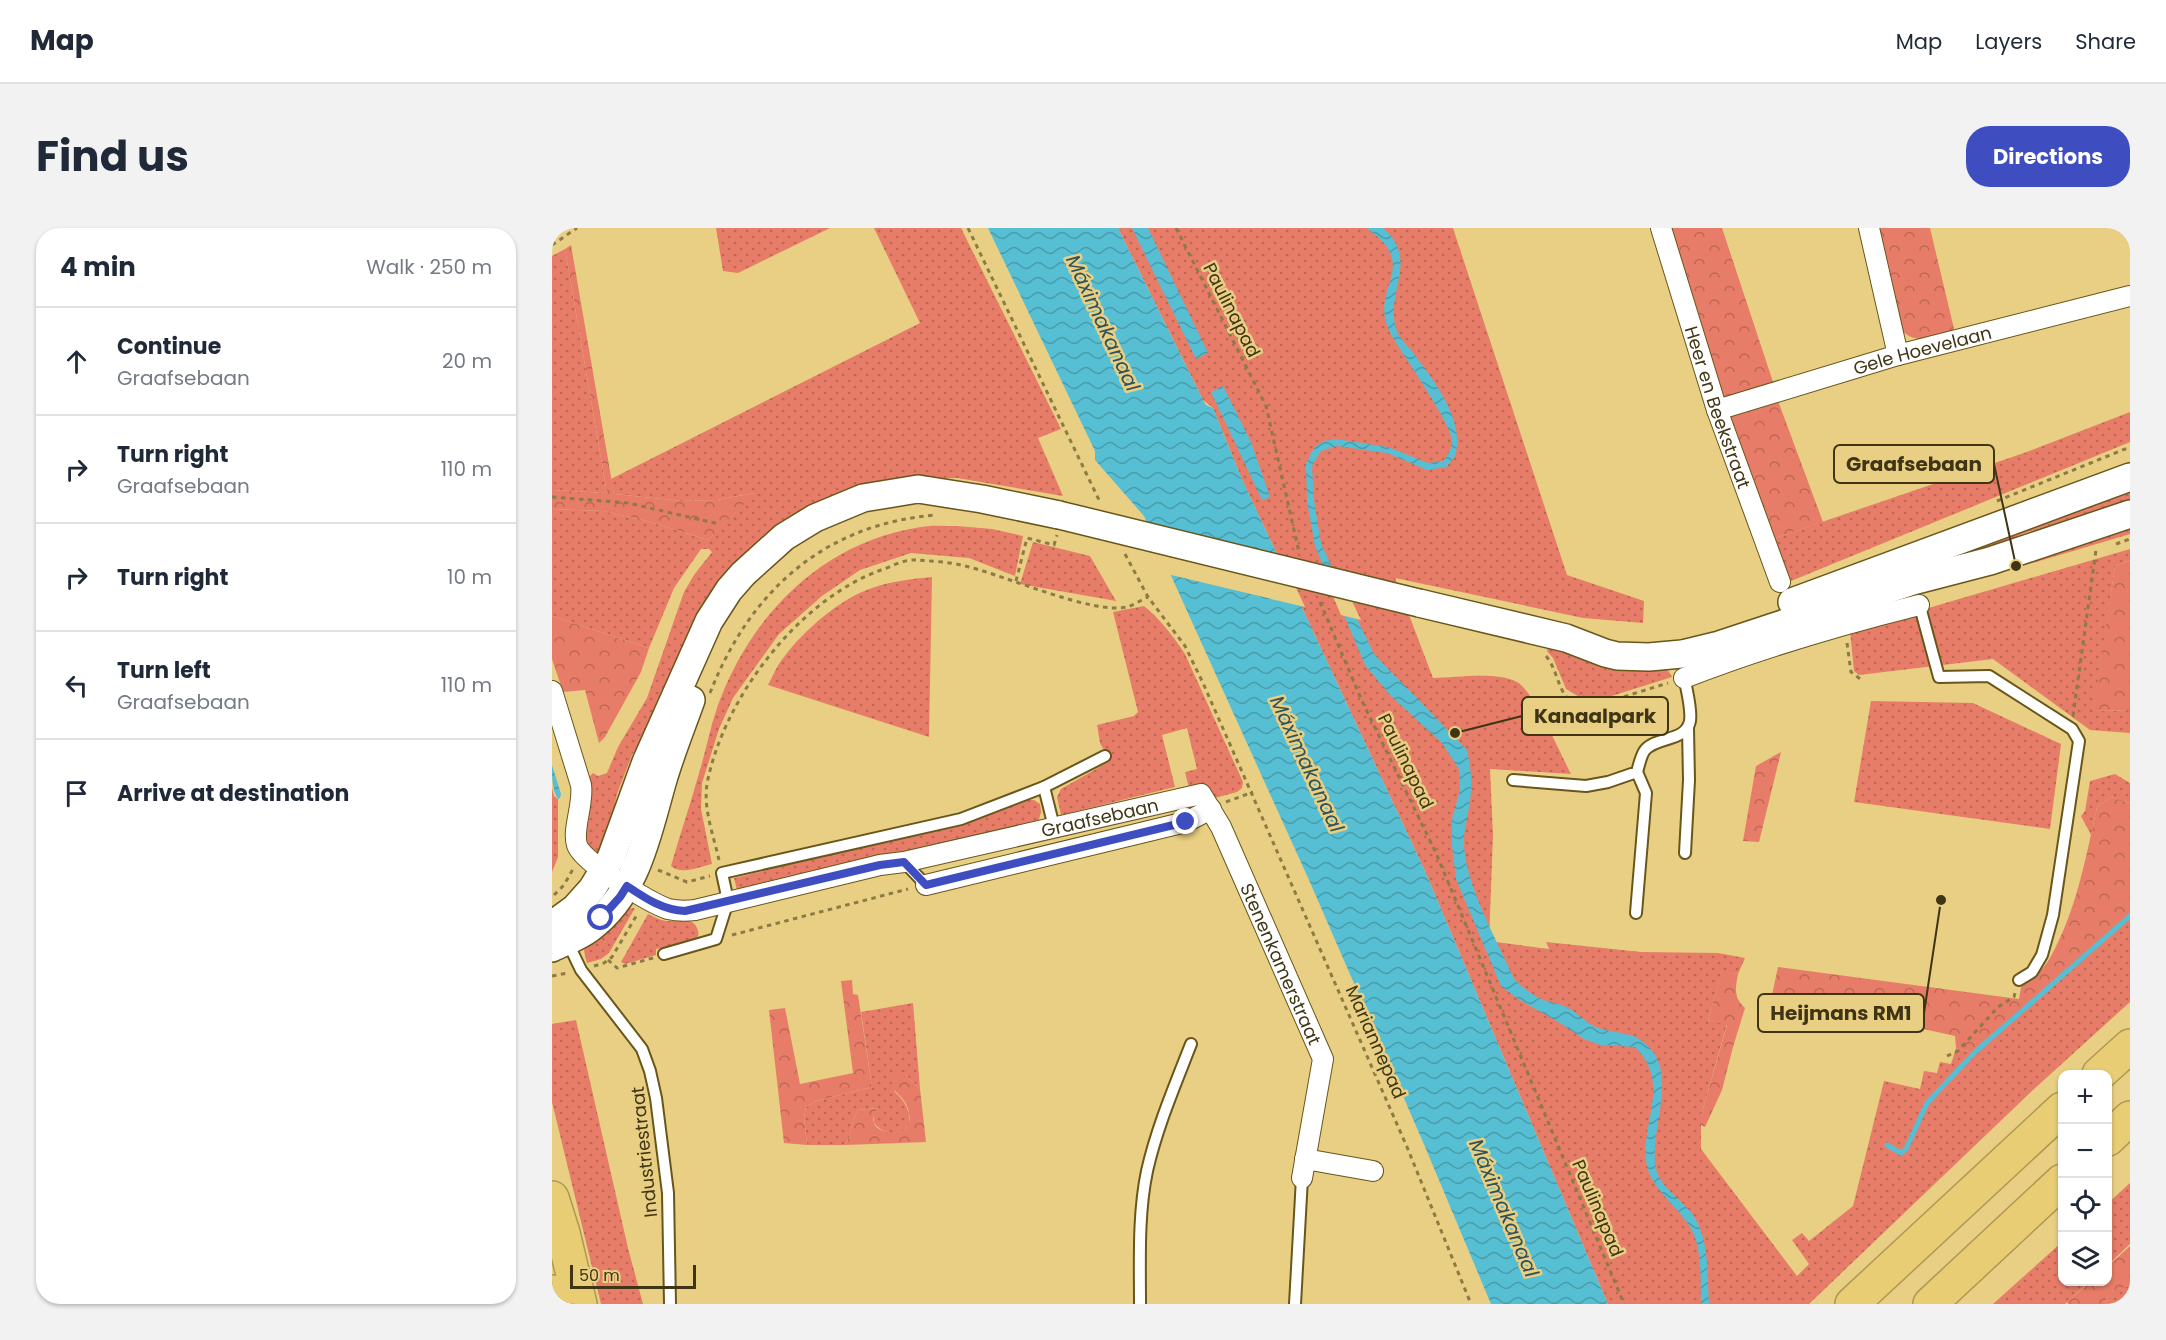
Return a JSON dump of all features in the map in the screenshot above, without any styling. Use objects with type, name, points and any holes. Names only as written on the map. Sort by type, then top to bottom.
[{"type":"highway","points":[[2103,1070],[2130,1046]]},
{"type":"highway","points":[[1852,1304],[2058,1113]]},
{"type":"highway","points":[[2112,1135],[2130,1118]]},
{"type":"highway","points":[[1930,1304],[2058,1185]]},
{"type":"highway","points":[[552,1198],[580,1304]]},
{"type":"highway","points":[[552,1292],[555,1304]]},
{"type":"main road","points":[[556,927],[588,929],[620,897],[637,892],[642,852],[666,769],[706,658],[743,596],[785,555],[816,532],[872,509],[949,505],[982,499],[1060,529],[1419,603],[1566,638],[1617,656],[1682,659],[1913,581],[2130,477]]},
{"type":"main road","points":[[556,927],[575,908],[604,872],[618,843],[646,762],[697,646],[718,607],[743,574],[784,537],[815,518],[847,504],[880,494],[918,489],[933,490],[949,505]]},
{"type":"main road","points":[[1566,638],[1648,639],[1700,632],[1777,608],[1913,581],[1990,561],[2130,514]]},
{"type":"street","name":"Heer en Beekstraat","points":[[1661,228],[1717,410],[1780,582]]},
{"type":"street","points":[[1869,228],[1898,355]]},
{"type":"street","name":"Gele Hoevelaan","points":[[1717,410],[1898,355],[2130,296]]},
{"type":"street","points":[[1682,659],[1727,660],[1843,624],[1913,581]]},
{"type":"street","points":[[552,691],[581,785],[582,800],[576,836],[580,853]]},
{"type":"street","name":"Graafsebaan","points":[[580,853],[597,869],[661,906],[675,910],[696,910],[880,865],[904,862],[1201,794],[1211,810],[1186,822],[926,885]]},
{"type":"street","name":"Stenenkamerstraat","points":[[1211,810],[1221,827],[1323,1059],[1304,1168]]},
{"type":"street","points":[[1304,1168],[1374,1171]]},
{"type":"lane","points":[[1913,581],[1939,677],[1989,676],[2072,729],[2079,741],[2053,915],[2042,955],[2032,972],[2019,980]]},
{"type":"lane","points":[[1682,659],[1690,719],[1685,853]]},
{"type":"lane","points":[[1636,914],[1646,793],[1637,772],[1644,751],[1655,742],[1679,735],[1688,728]]},
{"type":"lane","points":[[664,954],[716,939],[728,901],[722,873],[961,819],[1044,788],[1105,756]]},
{"type":"lane","points":[[1513,780],[1586,786],[1608,782],[1637,772]]},
{"type":"lane","points":[[1044,788],[1054,827]]},
{"type":"lane","points":[[904,862],[926,885]]},
{"type":"lane","name":"Industriestraat","points":[[556,927],[581,970],[642,1049],[651,1071],[668,1193],[670,1304]]},
{"type":"lane","points":[[1140,1304],[1140,1233],[1147,1171],[1166,1107],[1191,1044]]},
{"type":"lane","points":[[1295,1304],[1304,1168]]},
{"type":"path","points":[[552,245],[577,228]]},
{"type":"path","name":"Paulinapad","points":[[1176,228],[1266,406],[1301,558]]},
{"type":"path","points":[[552,497],[628,502],[720,524]]},
{"type":"path","points":[[708,701],[719,671],[742,628],[768,596],[801,565],[840,541],[879,524],[949,505]]},
{"type":"path","points":[[1016,581],[1026,538],[1054,544],[1060,529]]},
{"type":"path","points":[[2072,729],[2096,550]]},
{"type":"path","points":[[658,870],[687,882],[722,873],[707,807],[707,786],[724,731],[738,701],[784,637],[827,600],[862,577],[912,560],[967,566],[1074,600],[1104,607],[1127,606],[1148,597]]},
{"type":"path","name":"Paulinapad","points":[[1320,602],[1362,701],[1436,853],[1624,1304]]},
{"type":"path","points":[[1843,624],[1850,669],[1854,676],[1863,681]]},
{"type":"path","points":[[1540,651],[1552,665],[1562,693],[1575,704],[1585,707],[1591,707],[1682,659]]},
{"type":"path","name":"Mariannepad","points":[[1211,810],[1220,804],[1253,792],[1402,1137],[1471,1304]]},
{"type":"path","points":[[556,927],[564,885],[580,853]]},
{"type":"path","points":[[552,976],[581,970],[612,957],[637,892],[658,870],[661,860]]},
{"type":"path","points":[[716,939],[926,885]]},
{"type":"path","points":[[608,960],[617,968],[664,954]]},
{"type":"path","points":[[1947,1056],[1958,1051],[1998,1006],[2014,998],[2019,980]]},
{"type":"green space","points":[[716,228],[830,228],[738,273],[723,271]]},
{"type":"green space","points":[[874,228],[961,228],[1061,429],[1038,438],[1063,496],[957,478],[917,479],[781,529],[632,755],[617,794],[607,841],[601,854],[593,854],[581,837],[585,781],[593,773],[598,776],[607,773],[618,747],[647,698],[684,592],[712,552],[709,549],[701,549],[674,588],[649,648],[552,616],[552,509],[603,511],[647,521],[708,540],[754,493],[717,500],[682,501],[614,494],[611,479],[920,323]]},
{"type":"green space","points":[[1118,228],[1453,228],[1567,575],[1644,601],[1643,623],[1583,618],[1395,578],[1433,678],[1487,676],[1517,682],[1531,697],[1571,774],[1490,769],[1493,835],[1489,941],[1549,949],[1546,942],[1641,952],[1718,953],[1745,958],[1738,974],[1722,972],[1708,1020],[1727,1024],[1701,1116],[1701,1149],[1797,1276],[1809,1264],[1792,1240],[1802,1233],[1809,1241],[1853,1206],[1884,1081],[1920,1089],[1924,1071],[1937,1073],[1940,1062],[1951,1064],[1956,1048],[1974,1053],[2130,916],[2130,1002],[2033,1090],[1809,1304],[1608,1304],[1425,871],[1241,477],[1213,408],[1203,400]]},
{"type":"green space","points":[[1669,228],[1722,228],[1774,385],[1726,398],[1723,396]]},
{"type":"green space","points":[[1875,228],[1930,228],[1955,333],[1920,339],[1907,335],[1901,330]]},
{"type":"green space","points":[[571,245],[614,494],[682,501],[717,500],[755,493],[708,540],[647,521],[603,511],[552,509],[552,490],[607,493],[565,249]]},
{"type":"green space","points":[[565,249],[607,493],[552,490],[552,256]]},
{"type":"green space","points":[[1777,398],[1823,522],[1772,539],[1729,415]]},
{"type":"green space","points":[[2130,412],[2130,442],[1791,581],[1772,539],[2024,453]]},
{"type":"green space","points":[[2130,492],[2130,499],[2022,534],[1985,552],[1889,580],[2074,510]]},
{"type":"green space","points":[[957,526],[992,529],[1023,536],[1015,576],[969,558],[911,553],[860,570],[822,596],[779,634],[733,698],[719,729],[702,783],[701,809],[712,864],[685,870],[671,866],[717,708],[748,643],[769,615],[794,589],[821,567],[851,549],[885,535],[921,527]]},
{"type":"green space","points":[[2130,527],[2130,534],[2019,567],[2018,562]]},
{"type":"green space","points":[[1033,542],[1090,556],[1116,601],[1020,584]]},
{"type":"green space","points":[[2130,549],[2130,560],[2115,566],[2094,711],[2130,710],[2130,733],[2090,730],[1993,659],[1859,675],[1854,671],[1850,631]]},
{"type":"green space","points":[[2130,560],[2130,710],[2093,711],[2115,566]]},
{"type":"green space","points":[[932,577],[929,737],[768,685],[779,663],[792,647],[823,616],[848,599],[880,586]]},
{"type":"green space","points":[[1144,606],[1166,628],[1185,654],[1243,782],[1242,788],[1237,792],[1215,798],[1210,794],[1189,788],[1185,772],[1197,769],[1187,728],[1162,735],[1175,787],[1061,815],[1057,797],[1061,789],[1110,761],[1100,743],[1097,725],[1134,716],[1138,712],[1113,612]]},
{"type":"green space","points":[[552,616],[649,648],[641,672],[605,737],[599,743],[585,690],[563,692],[552,659]]},
{"type":"green space","points":[[1548,645],[1659,664],[1667,669],[1672,677],[1599,700],[1586,701],[1566,689],[1553,658],[1547,651]]},
{"type":"green space","points":[[1871,701],[1973,703],[2061,744],[2050,829],[1854,802]]},
{"type":"green space","points":[[1781,752],[1759,842],[1743,841],[1756,766]]},
{"type":"green space","points":[[2115,774],[2130,783],[2130,803],[2111,797],[2097,807],[2091,835],[2081,816],[2085,811],[2090,781]]},
{"type":"green space","points":[[552,788],[554,796],[558,799],[558,857],[552,872]]},
{"type":"green space","points":[[2111,797],[2130,803],[2130,916],[1974,1053],[1956,1048],[1955,1036],[1772,995],[1778,967],[2019,999],[2021,987],[2044,966],[2059,940],[2079,884],[2097,807]]},
{"type":"green space","points":[[1027,800],[1034,800],[1040,804],[1039,820],[738,894],[734,878],[962,824]]},
{"type":"green space","points":[[635,908],[609,953],[601,959],[587,963],[584,951],[587,939],[622,909]]},
{"type":"green space","points":[[648,914],[666,921],[692,922],[697,928],[698,936],[694,941],[656,949],[656,955],[625,964],[621,962]]},
{"type":"green space","points":[[1722,971],[1738,974],[1736,993],[1745,1008],[1722,1090],[1705,1127],[1701,1125],[1701,1116],[1727,1025],[1708,1020]]},
{"type":"green space","points":[[852,980],[853,994],[858,995],[872,1087],[816,1101],[806,1107],[804,1117],[807,1145],[784,1143],[769,1010],[785,1008],[800,1084],[853,1073],[841,981]]},
{"type":"green space","points":[[913,1003],[920,1089],[906,1075],[894,1091],[904,1102],[909,1113],[910,1123],[905,1130],[888,1132],[877,1126],[874,1123],[874,1114],[878,1108],[858,1110],[845,1145],[807,1145],[804,1117],[806,1107],[816,1101],[872,1087],[861,1012]]},
{"type":"green space","points":[[576,1020],[643,1304],[601,1304],[552,1102],[552,1024]]},
{"type":"green space","points":[[898,1073],[906,1075],[920,1089],[926,1142],[845,1145],[858,1110],[878,1108],[874,1115],[875,1126],[892,1132],[905,1130],[910,1123],[909,1111],[904,1100],[892,1085],[893,1075]]},
{"type":"green space","points":[[2130,1183],[2130,1244],[2112,1261],[2112,1232],[2112,1199]]},
{"type":"green space","points":[[2058,1246],[2058,1286],[2085,1286],[2065,1304],[1993,1304]]},
{"type":"green space","points":[[2130,1246],[2130,1287],[2114,1290],[2108,1296],[2105,1304],[2068,1304],[2067,1302],[2085,1286],[2112,1286],[2112,1262]]},
{"type":"green space","points":[[2120,1286],[2130,1287],[2130,1304],[2105,1304],[2109,1294]]},
{"type":"water","name":"Máximakanaal","points":[[988,228],[1118,228],[1203,400],[1206,405],[1213,408],[1241,477],[1425,871],[1608,1304],[1491,1304],[1309,880],[1144,516],[1095,460],[1095,451]]},
{"type":"water","points":[[1132,228],[1148,228],[1208,353],[1196,359]]},
{"type":"water","points":[[1367,228],[1383,228],[1394,240],[1399,252],[1399,278],[1394,304],[1397,331],[1445,400],[1455,426],[1456,452],[1446,467],[1427,470],[1387,453],[1337,446],[1321,451],[1312,466],[1314,500],[1321,544],[1374,654],[1467,750],[1471,786],[1464,839],[1466,862],[1476,896],[1513,977],[1533,995],[1565,1006],[1592,1025],[1638,1038],[1657,1058],[1662,1088],[1656,1138],[1656,1169],[1662,1182],[1689,1209],[1702,1235],[1707,1258],[1709,1304],[1701,1304],[1700,1265],[1694,1235],[1684,1219],[1657,1187],[1648,1170],[1646,1145],[1653,1088],[1646,1060],[1635,1047],[1600,1045],[1584,1039],[1518,999],[1501,986],[1456,879],[1452,819],[1460,790],[1459,769],[1442,743],[1390,695],[1365,665],[1315,546],[1307,501],[1306,464],[1316,446],[1324,441],[1336,439],[1388,447],[1428,463],[1443,461],[1452,443],[1450,431],[1444,419],[1386,323],[1384,312],[1392,274],[1391,255],[1384,243]]},
{"type":"water","points":[[1223,386],[1251,442],[1270,497],[1262,500],[1211,392]]},
{"type":"water","points":[[552,765],[561,794],[558,799],[553,787]]},
{"type":"pier","points":[[1143,522],[1281,555],[1305,607],[1167,574]]},
{"type":"pier","points":[[1319,564],[1336,568],[1361,620],[1341,615]]},
{"type":"waterway","points":[[1887,1145],[1901,1153],[1906,1149],[1927,1103],[1974,1053],[2130,916]]},
{"type":"place","name":"Graafsebaan","points":[[2016,566]]},
{"type":"place","name":"Kanaalpark","points":[[1455,733]]},
{"type":"place","name":"Heijmans RM1","points":[[1941,900]]},
{"type":"route","points":[[601,918],[627,886],[661,906],[685,911],[880,865],[904,862],[926,885],[1186,822]]}]
